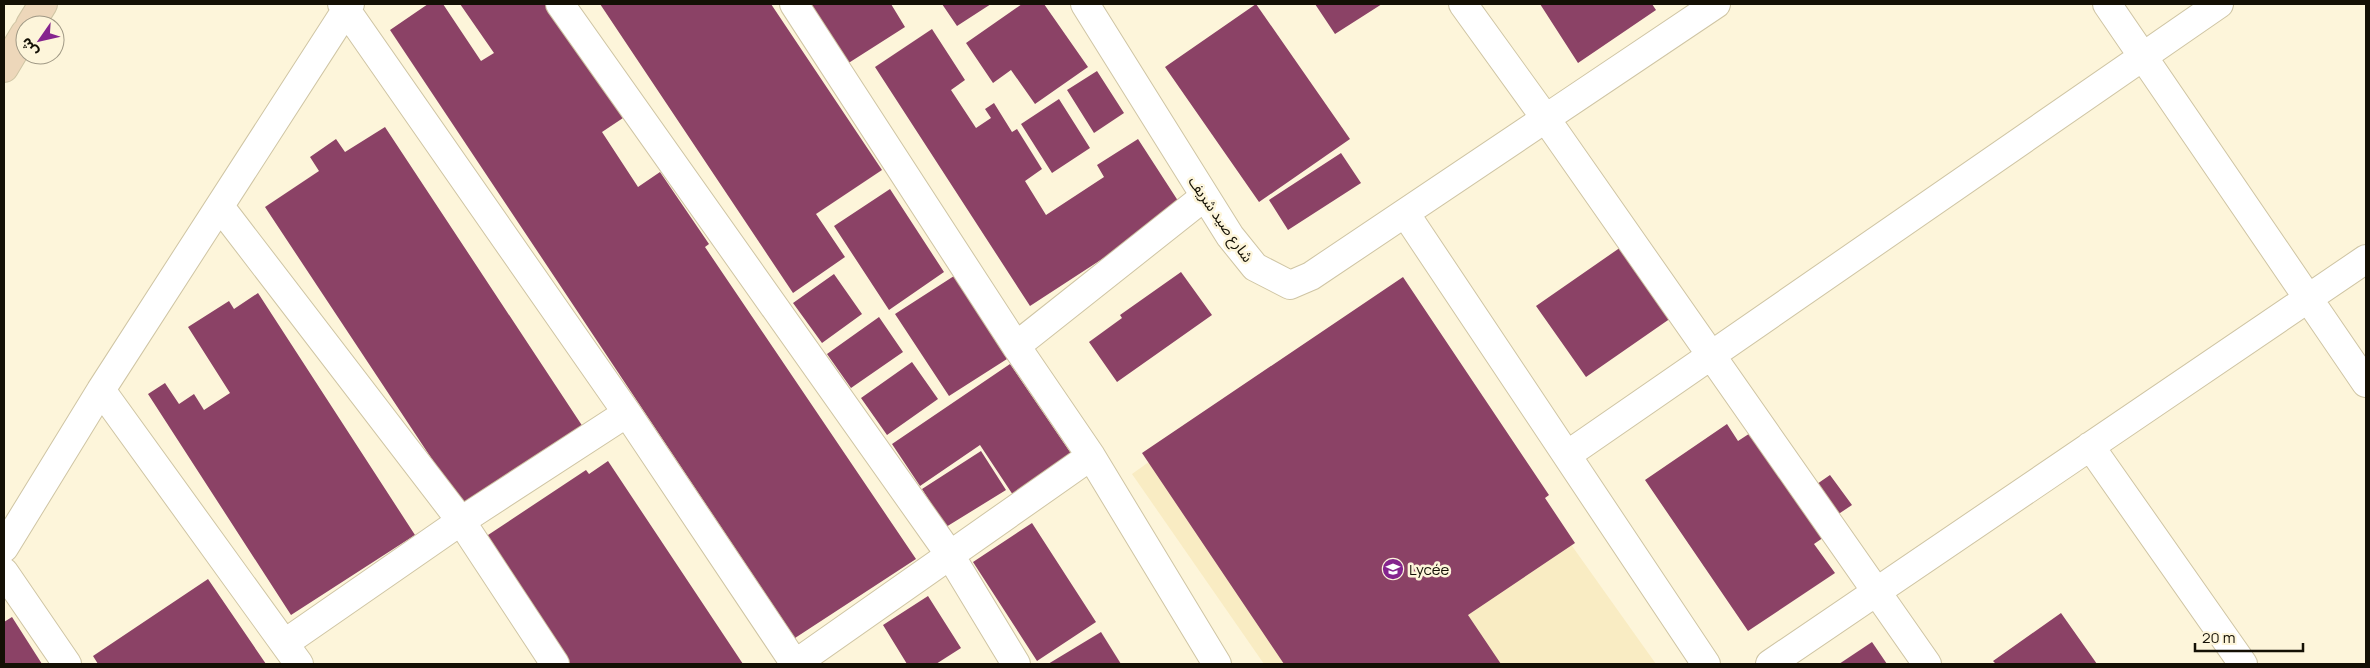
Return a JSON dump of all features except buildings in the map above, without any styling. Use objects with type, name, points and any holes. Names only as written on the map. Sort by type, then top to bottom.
[{"type":"main road","points":[[36,15],[43,4]]},
{"type":"main road","points":[[4,68],[15,50]]},
{"type":"street","points":[[560,4],[950,555],[1016,664]]},
{"type":"street","points":[[794,4],[1016,346],[1091,456],[1217,664]]},
{"type":"street","name":"شارع صيد شريف","points":[[1085,4],[1230,236],[1255,267],[1290,285],[1311,276],[1716,4]]},
{"type":"street","points":[[1463,4],[1712,355],[1927,664]]},
{"type":"street","points":[[2107,4],[2145,56],[2366,383]]},
{"type":"street","points":[[1567,456],[2219,4]]},
{"type":"street","points":[[4,548],[101,390],[220,208],[346,6],[627,413],[795,664],[1091,456]]},
{"type":"street","points":[[1016,346],[1204,197]]},
{"type":"street","points":[[220,208],[461,521],[555,664]]},
{"type":"street","points":[[1405,213],[1706,664]]},
{"type":"street","points":[[1770,664],[2366,259]]},
{"type":"street","points":[[101,390],[292,654],[461,521],[627,413]]},
{"type":"street","points":[[2090,446],[2243,664]]},
{"type":"street","points":[[4,572],[67,664]]},
{"type":"shaded area","name":"Lycée","points":[[1390,290],[1656,664],[1264,664],[1132,474]]},
{"type":"place","name":"Lycée","points":[[1393,569]]}]
